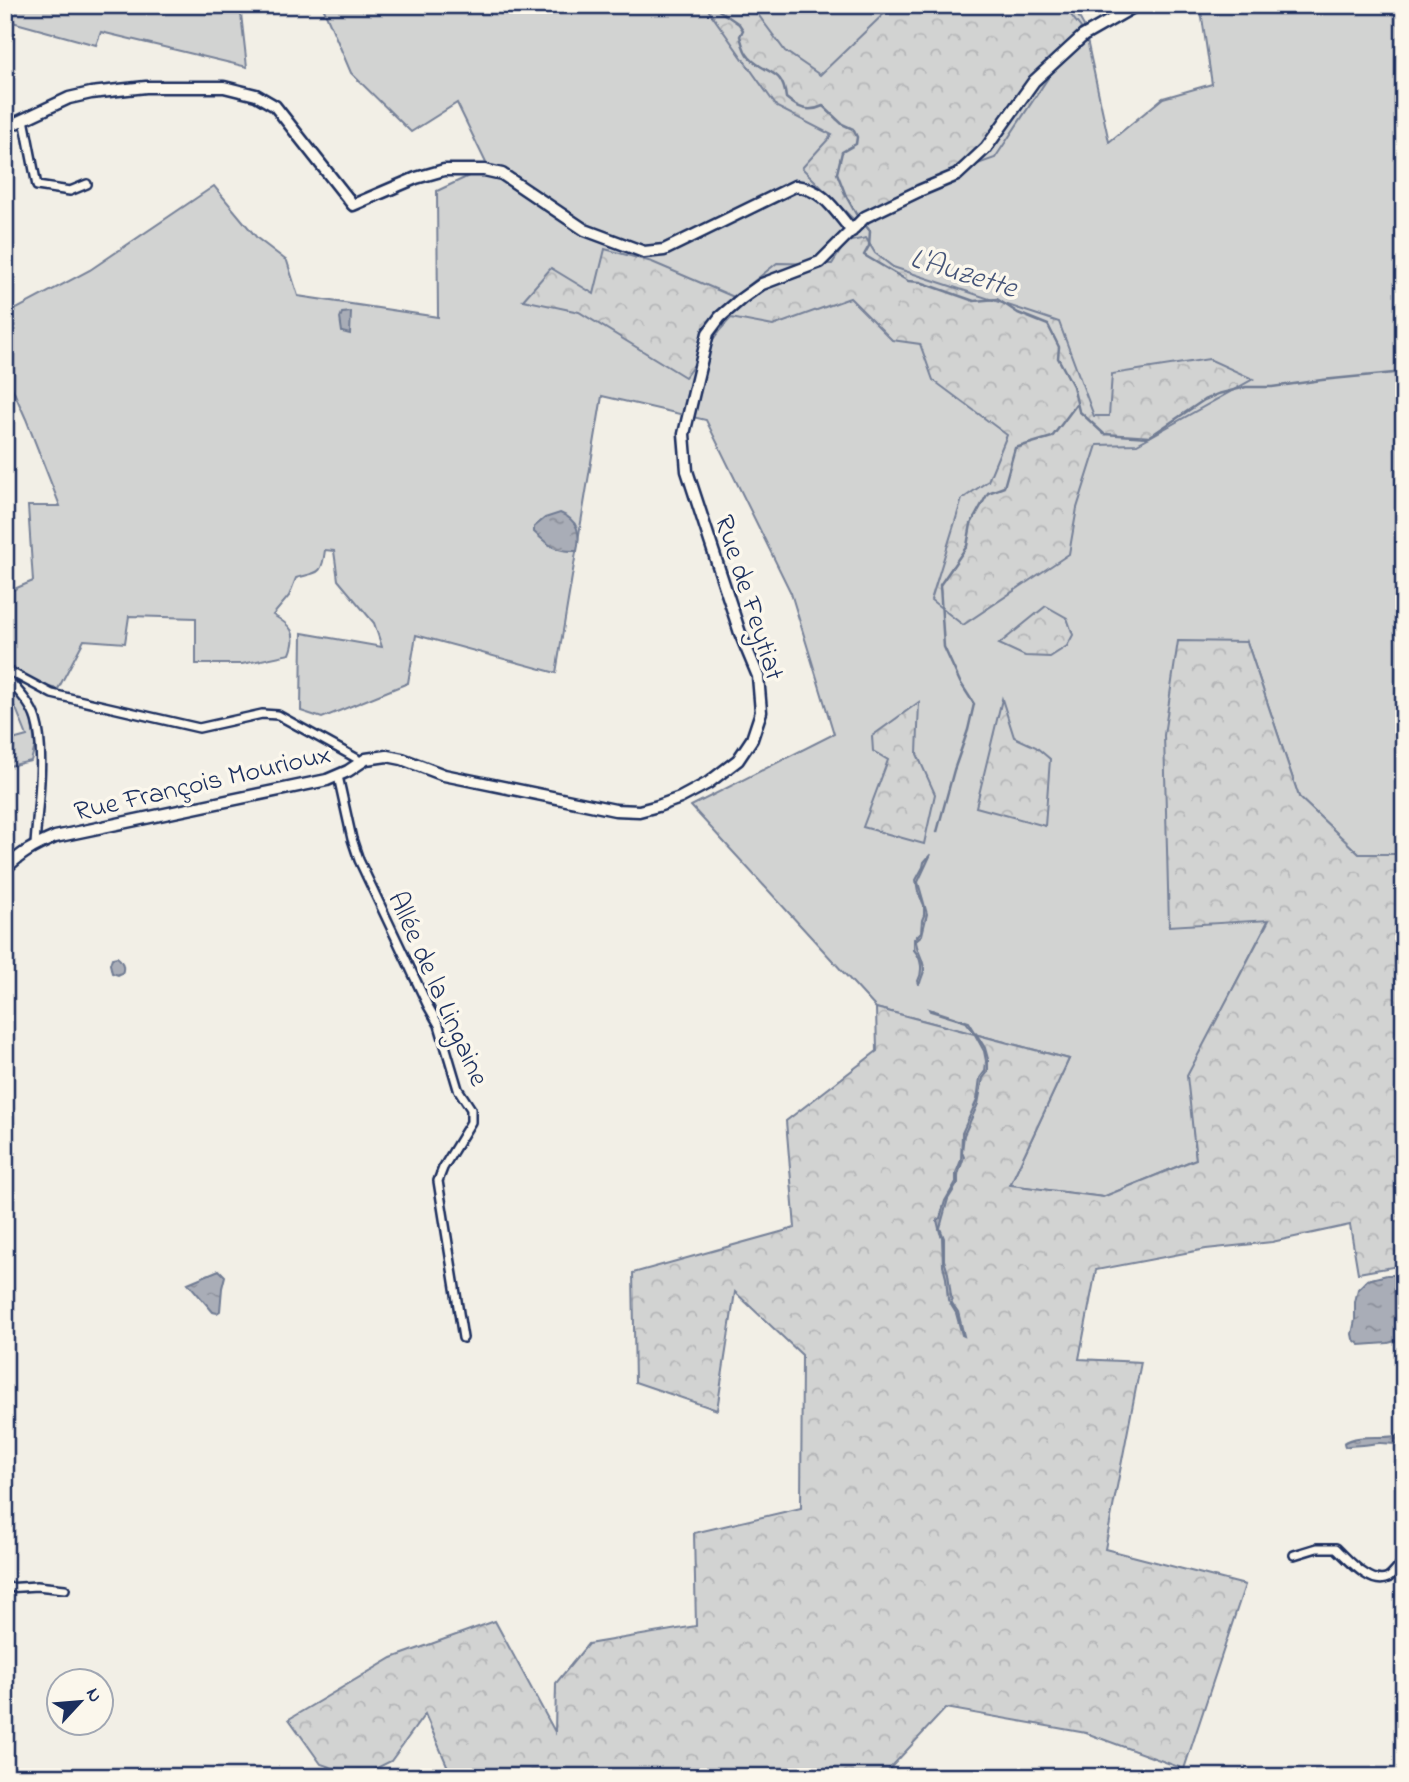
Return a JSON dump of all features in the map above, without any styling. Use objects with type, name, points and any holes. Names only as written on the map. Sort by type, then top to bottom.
[{"type":"street","name":"Rue de Feytiat","points":[[414,764],[444,775],[630,811],[658,806],[680,798],[708,783],[738,760],[752,739],[761,712],[758,676],[740,633],[687,471],[684,434],[708,333],[720,317],[762,284],[820,262],[865,218],[957,175],[986,148],[1034,81],[1083,36],[1137,5]]},
{"type":"street","points":[[5,128],[69,98],[91,93],[146,88],[224,88],[256,95],[275,106],[353,205],[416,178],[444,170],[484,170],[502,174],[585,230],[644,252],[664,250],[795,186],[808,187],[821,195],[854,228]]},
{"type":"street","points":[[24,119],[37,186],[69,191],[87,184]]},
{"type":"street","points":[[5,669],[52,694],[199,728],[262,714],[278,715],[360,762]]},
{"type":"street","points":[[5,676],[28,703],[36,720],[41,760],[35,845]]},
{"type":"street","name":"Rue François Mourioux","points":[[5,869],[35,845],[55,838],[338,776],[373,757],[387,756],[414,764]]},
{"type":"street","name":"Allée de la Lingaine","points":[[338,776],[359,860],[439,1025],[458,1089],[471,1109],[471,1122],[438,1181],[463,1338]]},
{"type":"street","points":[[1294,1555],[1317,1548],[1336,1548],[1368,1577],[1377,1581],[1388,1578],[1404,1561]]},
{"type":"street","points":[[5,1588],[37,1586],[65,1589]]},
{"type":"green space","points":[[5,5],[240,5],[247,67],[101,32],[96,45],[5,20]]},
{"type":"green space","points":[[322,5],[1072,5],[1084,26],[1109,142],[1163,98],[1212,84],[1201,11],[1207,5],[1404,5],[1404,854],[1359,854],[1299,797],[1247,642],[1169,925],[1269,919],[1188,1076],[1196,1159],[1103,1197],[1010,1185],[1069,1059],[876,1008],[691,806],[834,734],[791,593],[706,420],[602,396],[556,673],[416,635],[408,683],[322,718],[301,711],[302,633],[382,647],[374,623],[338,580],[334,551],[325,550],[321,568],[296,578],[289,596],[273,615],[291,630],[294,640],[290,654],[242,664],[196,664],[196,618],[129,616],[125,643],[84,640],[58,689],[19,681],[32,723],[35,746],[31,761],[5,767],[5,742],[27,736],[17,711],[5,695],[5,593],[33,581],[28,506],[60,506],[5,372],[5,315],[90,270],[214,186],[257,238],[287,261],[298,296],[438,317],[437,191],[488,167],[457,103],[411,132],[351,73]]},
{"type":"green space","points":[[710,5],[751,5],[785,51],[820,75],[893,5],[1063,5],[1081,28],[995,158],[955,172],[854,220],[802,168],[832,135],[777,107],[709,11]]},
{"type":"green space","points":[[866,238],[875,253],[893,267],[1059,322],[1094,416],[1109,416],[1112,374],[1209,359],[1253,379],[1137,444],[1097,445],[1077,508],[1069,554],[963,625],[931,600],[962,499],[988,481],[1007,435],[933,380],[920,344],[892,340],[850,298],[773,326],[731,318],[685,377],[579,312],[523,300],[551,268],[594,294],[605,249],[652,262],[734,297],[777,263],[832,264],[846,242]]},
{"type":"green space","points":[[1046,606],[1067,618],[1073,635],[1067,646],[1050,657],[1025,656],[999,644]]},
{"type":"green space","points":[[1178,641],[1247,642],[1299,797],[1359,854],[1404,854],[1404,1265],[1358,1273],[1350,1225],[1272,1242],[1206,1249],[1096,1270],[1079,1359],[1141,1362],[1105,1549],[1245,1585],[1184,1769],[1086,1733],[946,1708],[882,1777],[452,1777],[425,1714],[391,1761],[359,1777],[321,1764],[289,1719],[392,1658],[495,1621],[555,1732],[556,1683],[588,1644],[696,1626],[694,1533],[801,1508],[802,1355],[735,1292],[717,1410],[635,1382],[633,1273],[795,1228],[786,1121],[877,1051],[876,1008],[1069,1059],[1010,1185],[1103,1197],[1196,1159],[1187,1076],[1269,920],[1169,926],[1164,735]]},
{"type":"green space","points":[[1002,699],[1014,737],[1036,747],[1050,759],[1045,826],[976,807]]},
{"type":"green space","points":[[919,702],[917,754],[935,794],[924,844],[863,827],[888,760],[873,751],[872,736]]},
{"type":"water","points":[[351,312],[350,334],[342,332],[340,318],[342,313]]},
{"type":"water","points":[[560,513],[571,519],[577,528],[577,551],[553,547],[534,532],[534,527],[545,518]]},
{"type":"water","points":[[931,854],[918,882],[927,914],[922,935],[916,940],[924,967],[919,984],[921,965],[914,950],[914,939],[921,932],[924,905],[916,880]]},
{"type":"water","points":[[117,957],[123,968],[118,975],[112,973],[110,964],[112,958]]},
{"type":"water","points":[[929,1009],[969,1022],[985,1048],[988,1059],[988,1072],[983,1078],[978,1104],[964,1135],[964,1157],[958,1183],[948,1199],[940,1228],[944,1238],[944,1260],[952,1303],[958,1312],[964,1336],[948,1300],[943,1266],[942,1237],[937,1220],[956,1182],[961,1160],[962,1133],[977,1100],[986,1061],[984,1051],[966,1022]]},
{"type":"water","points":[[219,1270],[225,1276],[220,1311],[217,1313],[213,1312],[188,1283]]},
{"type":"water","points":[[1387,1275],[1404,1275],[1404,1339],[1360,1345],[1353,1339],[1352,1334],[1358,1289],[1367,1280]]},
{"type":"water","points":[[1404,1434],[1404,1443],[1401,1444],[1378,1443],[1345,1447],[1344,1443],[1358,1438]]},
{"type":"waterway","name":"L'Auzette","points":[[715,5],[714,7],[739,24],[743,30],[740,36],[747,55],[778,77],[786,98],[803,108],[823,106],[842,124],[853,129],[857,137],[856,144],[842,152],[837,173],[856,214],[870,231],[869,246],[864,255],[908,281],[920,282],[974,301],[997,299],[1018,313],[1048,325],[1059,347],[1058,358],[1073,386],[1079,411],[1104,434],[1149,437],[1204,400],[1246,387],[1272,387],[1404,372]]},
{"type":"waterway","points":[[937,832],[974,704],[960,682],[944,647],[940,585],[967,546],[971,524],[988,493],[1004,487],[1015,448],[1052,437],[1076,405]]}]
